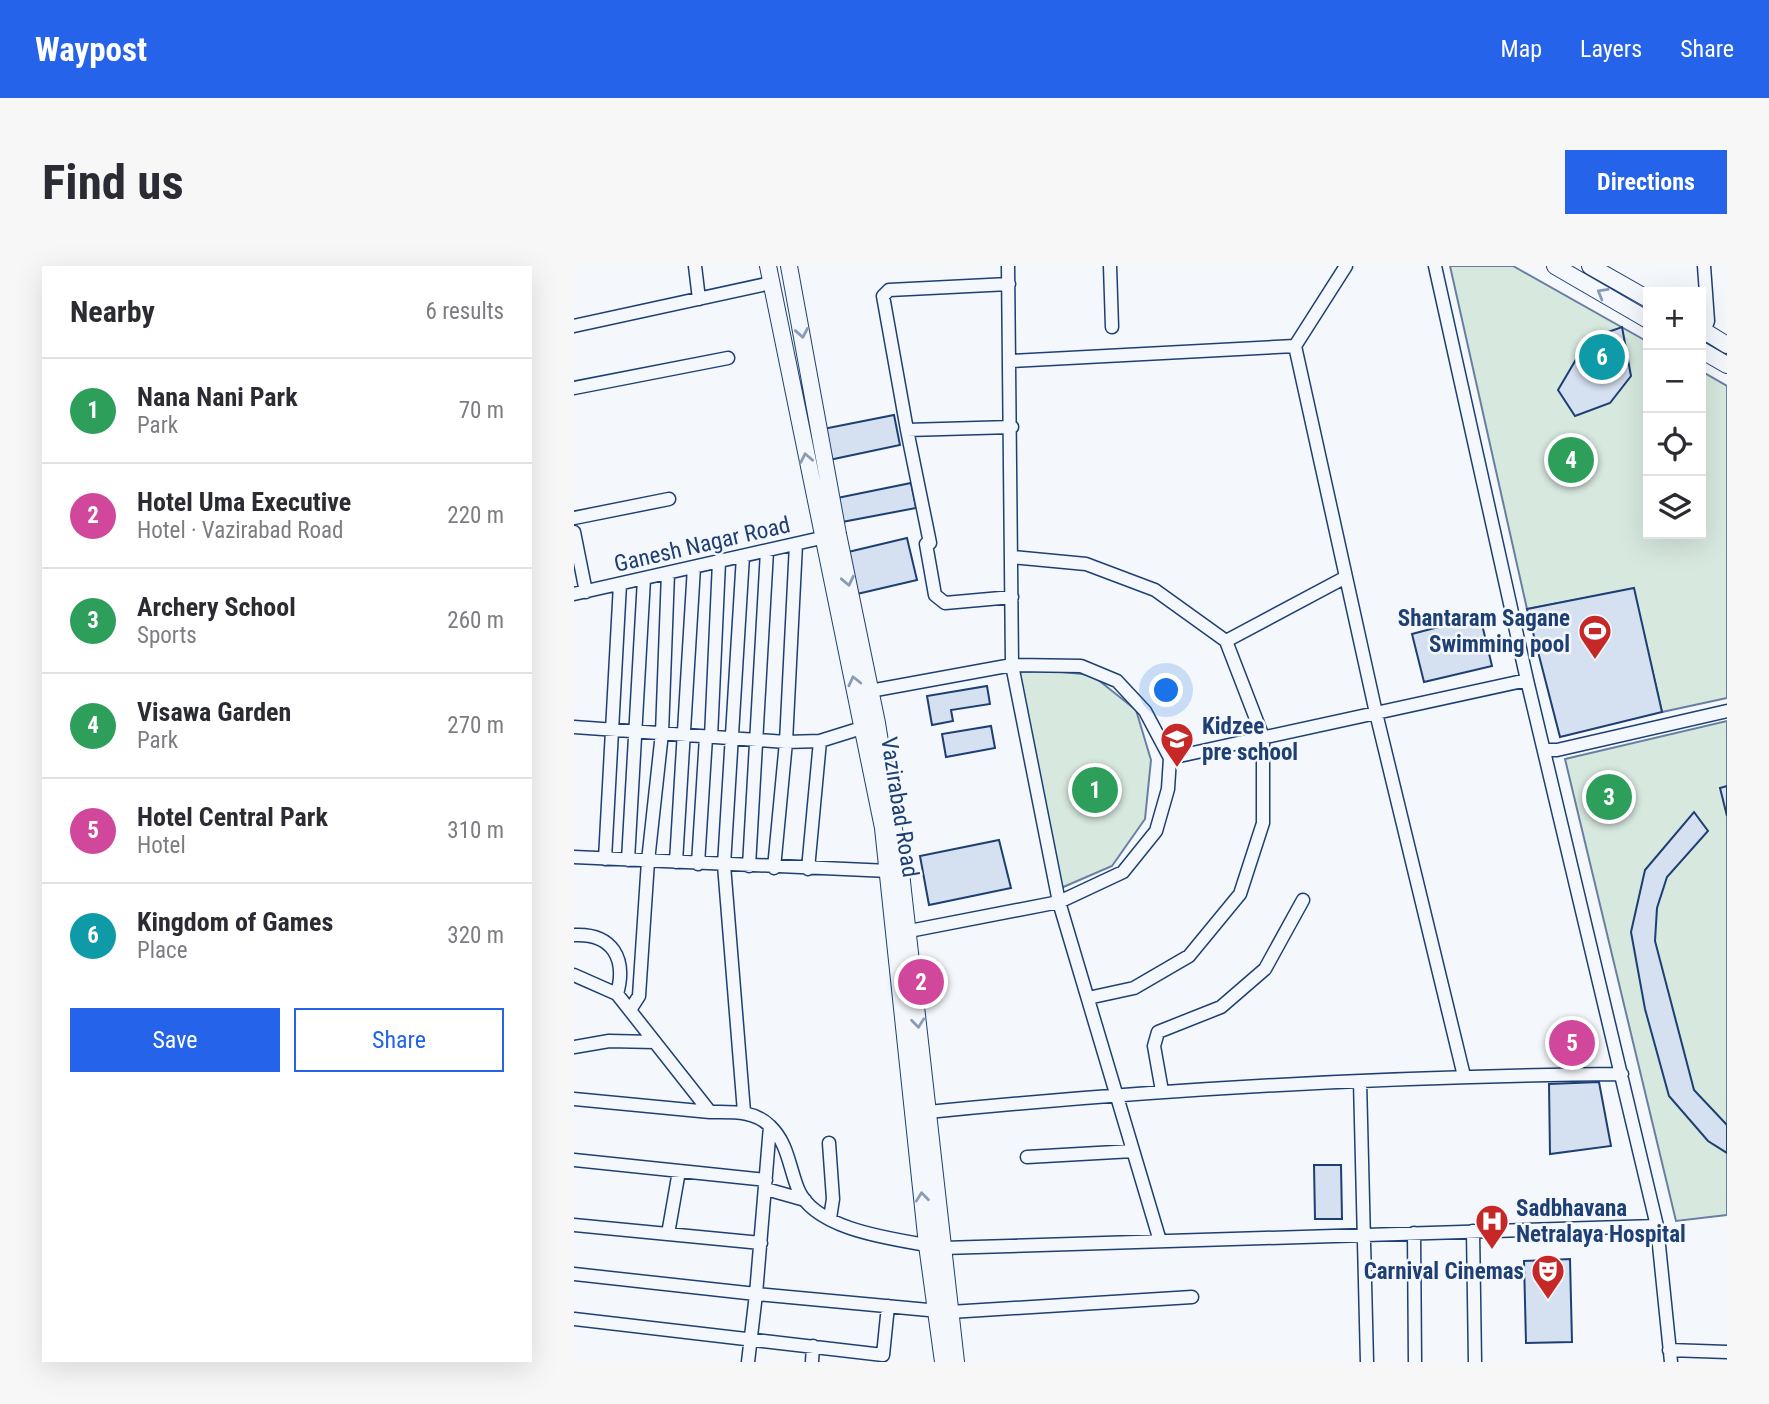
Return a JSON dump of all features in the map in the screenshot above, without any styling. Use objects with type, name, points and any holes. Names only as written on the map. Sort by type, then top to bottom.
[{"type":"main road","name":"Vazirabad Road","points":[[768,266],[822,538],[871,725],[928,1112],[935,1247]]},
{"type":"main road","name":"Vazirabad Road","points":[[789,266],[870,691],[871,725],[889,871],[901,932],[935,1247],[944,1311],[956,1362]]},
{"type":"main road","points":[[1555,266],[1643,317]]},
{"type":"main road","points":[[1590,266],[1643,296]]},
{"type":"main road","points":[[1706,335],[1727,345]]},
{"type":"main road","points":[[1706,353],[1727,366]]},
{"type":"main road","name":"Vazirabad Road","points":[[943,1362],[944,1311]]},
{"type":"street","points":[[695,266],[699,299]]},
{"type":"street","points":[[1009,266],[1012,665],[1059,902],[1160,1241]]},
{"type":"street","points":[[1110,266],[1112,327]]},
{"type":"street","points":[[1346,266],[1295,346],[1376,713],[1464,1076]]},
{"type":"street","points":[[1435,266],[1527,680],[1657,1226],[1670,1356],[1727,1352]]},
{"type":"street","points":[[1704,266],[1706,287]]},
{"type":"street","points":[[574,326],[771,283]]},
{"type":"street","points":[[1009,284],[886,292],[883,296],[928,544],[934,595],[945,603],[1012,597]]},
{"type":"street","points":[[1706,294],[1706,325]]},
{"type":"street","points":[[1011,361],[1295,346]]},
{"type":"street","points":[[574,388],[728,358]]},
{"type":"street","points":[[907,430],[1012,428]]},
{"type":"street","points":[[574,518],[669,499]]},
{"type":"street","points":[[574,532],[580,593]]},
{"type":"street","name":"Ganesh Nagar Road","points":[[580,593],[838,534]]},
{"type":"street","points":[[775,868],[786,742],[796,544]]},
{"type":"street","points":[[749,866],[767,551]]},
{"type":"street","points":[[743,556],[724,865],[744,1112]]},
{"type":"street","points":[[1012,557],[1086,564],[1155,590],[1226,641],[1263,737],[1263,823],[1240,894],[1189,956],[1134,988],[1088,998]]},
{"type":"street","points":[[698,864],[709,737],[719,562]]},
{"type":"street","points":[[676,862],[694,567]]},
{"type":"street","points":[[630,1010],[639,996],[648,861],[662,733],[668,573]]},
{"type":"street","points":[[1226,641],[1346,577]]},
{"type":"street","points":[[628,860],[645,579]]},
{"type":"street","points":[[605,859],[620,584]]},
{"type":"street","points":[[870,691],[1012,665],[1081,666],[1117,681],[1145,710],[1170,758],[1168,789],[1156,831],[1124,872],[1059,902],[901,932]]},
{"type":"street","points":[[1170,758],[1527,680]]},
{"type":"street","points":[[1544,750],[1557,750],[1727,711]]},
{"type":"street","points":[[574,727],[786,742],[820,741],[871,725]]},
{"type":"street","points":[[808,869],[820,741]]},
{"type":"street","points":[[574,857],[889,871]]},
{"type":"street","points":[[1162,1091],[1154,1046],[1158,1032],[1221,1007],[1265,970],[1303,900]]},
{"type":"street","points":[[574,935],[596,936],[613,948],[621,976],[617,993]]},
{"type":"street","points":[[574,975],[617,993],[710,1112]]},
{"type":"street","points":[[574,1047],[609,1041],[655,1042]]},
{"type":"street","points":[[928,1112],[1162,1091],[1464,1076],[1622,1074]]},
{"type":"street","points":[[1360,1081],[1367,1362]]},
{"type":"street","points":[[574,1100],[710,1112],[744,1112],[763,1119],[781,1138],[799,1192],[805,1200]]},
{"type":"street","points":[[748,1362],[770,1126]]},
{"type":"street","points":[[829,1143],[833,1199],[830,1217]]},
{"type":"street","points":[[1027,1157],[1133,1151]]},
{"type":"street","points":[[574,1160],[679,1171],[766,1185],[805,1200],[830,1217],[881,1239],[935,1247],[1657,1226]]},
{"type":"street","points":[[668,1234],[679,1171]]},
{"type":"street","points":[[574,1225],[761,1243]]},
{"type":"street","points":[[1473,1231],[1475,1362]]},
{"type":"street","points":[[1414,1233],[1415,1362]]},
{"type":"street","points":[[574,1274],[944,1311],[1192,1297]]},
{"type":"street","points":[[574,1319],[813,1346],[882,1358],[888,1306]]},
{"type":"street","points":[[812,1362],[813,1346]]},
{"type":"shaded area","points":[[1450,266],[1513,266],[1643,339],[1643,539],[1706,539],[1706,374],[1727,386],[1727,698],[1662,712],[1633,589],[1527,609]]},
{"type":"shaded area","points":[[1052,671],[1092,675],[1136,710],[1151,760],[1145,819],[1112,866],[1061,888],[1017,672]]},
{"type":"shaded area","points":[[1727,721],[1727,1215],[1676,1221],[1565,759]]},
{"type":"building","points":[[1622,327],[1631,376],[1610,403],[1575,416],[1558,390],[1588,339]]},
{"type":"building","points":[[894,415],[900,445],[829,460],[823,429]]},
{"type":"building","points":[[911,483],[916,508],[842,522],[837,498]]},
{"type":"building","points":[[907,538],[917,580],[857,594],[848,552]]},
{"type":"building","name":"Shantaram Sagane Swimming pool","points":[[1634,588],[1662,712],[1560,737],[1527,609]]},
{"type":"building","points":[[1480,616],[1492,666],[1424,682],[1412,634]]},
{"type":"building","points":[[987,686],[990,704],[951,710],[953,721],[932,725],[927,696]]},
{"type":"building","points":[[991,726],[995,748],[946,757],[942,734]]},
{"type":"building","points":[[1727,786],[1727,816],[1720,788]]},
{"type":"building","points":[[1694,812],[1708,831],[1667,877],[1657,908],[1655,941],[1694,1090],[1727,1125],[1727,1153],[1708,1141],[1669,1096],[1645,1009],[1631,932],[1645,870]]},
{"type":"building","points":[[999,840],[1011,888],[929,905],[920,856]]},
{"type":"building","points":[[1599,1082],[1611,1146],[1550,1154],[1549,1084]]},
{"type":"building","points":[[1314,1165],[1341,1165],[1342,1219],[1315,1219]]},
{"type":"building","name":"Carnival Cinemas","points":[[1570,1259],[1572,1342],[1526,1343],[1524,1261]]},
{"type":"place","name":"Kingdom of Games","points":[[1602,357]]},
{"type":"place","name":"Visawa Garden","points":[[1571,460]]},
{"type":"place","name":"Shantaram Sagane Swimming pool","points":[[1595,661]]},
{"type":"place","name":"Kidzee pre school","points":[[1177,769]]},
{"type":"place","name":"Nana Nani Park","points":[[1095,790]]},
{"type":"place","name":"Archery School","points":[[1609,797]]},
{"type":"place","name":"Hotel Uma Executive","points":[[921,982]]},
{"type":"place","name":"Hotel Central Park","points":[[1572,1043]]},
{"type":"place","name":"Sadbhavana Netralaya Hospital","points":[[1492,1251]]},
{"type":"place","name":"Carnival Cinemas","points":[[1548,1301]]}]
